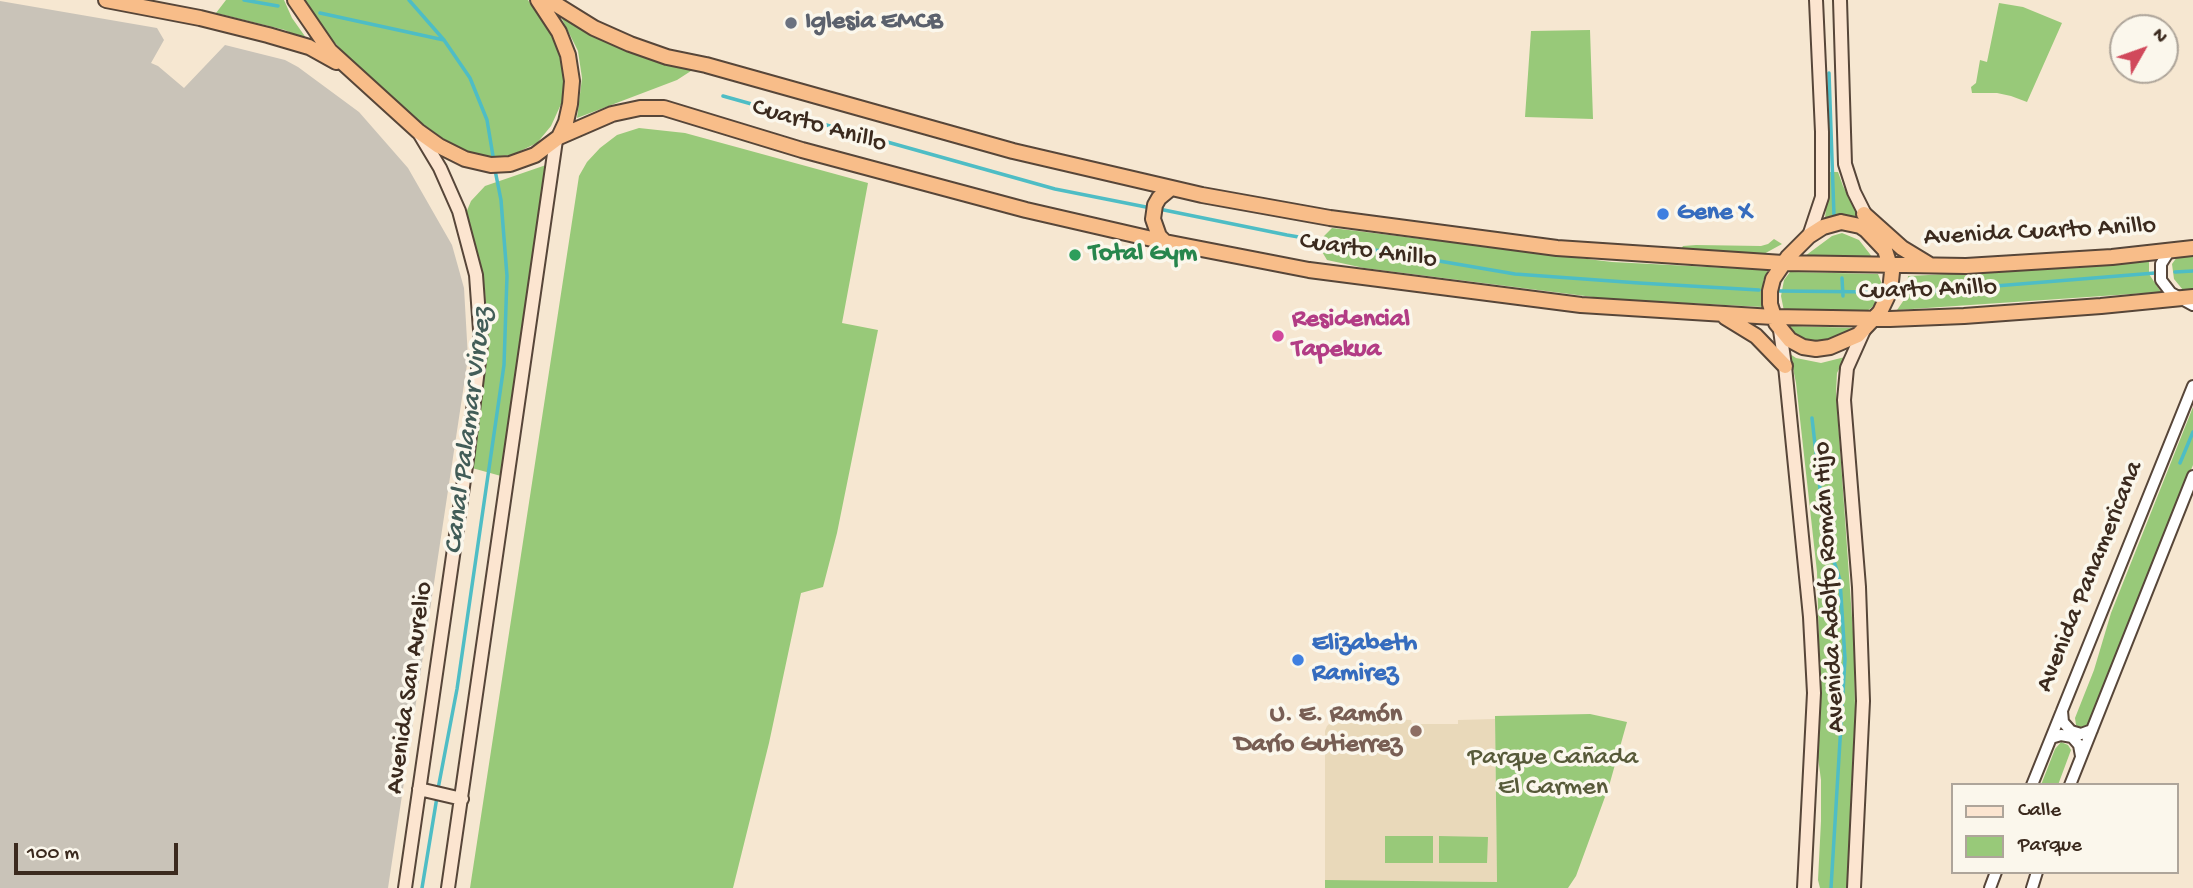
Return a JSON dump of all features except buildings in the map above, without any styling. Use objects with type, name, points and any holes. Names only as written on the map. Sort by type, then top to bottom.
[{"type":"highway","points":[[295,0],[330,51],[418,131]]},
{"type":"highway","points":[[538,0],[559,32],[568,55],[572,80],[566,122],[558,138]]},
{"type":"highway","name":"Cuarto Anillo","points":[[549,0],[594,27],[667,57],[706,65],[1013,151],[1171,188],[1330,218],[1557,248],[1783,263],[1890,265]]},
{"type":"highway","points":[[120,1],[200,18],[309,47],[350,70]]},
{"type":"highway","name":"Cuarto Anillo","points":[[418,131],[464,159],[491,165],[510,164],[535,155],[558,138],[612,114],[640,108],[664,108],[802,150],[1026,209],[1165,242],[1322,272],[1581,305],[1717,314],[1776,323],[1964,316],[2189,300]]},
{"type":"highway","points":[[1140,181],[1149,195],[1159,236],[1165,242]]},
{"type":"highway","points":[[1136,235],[1146,225],[1159,198],[1171,188]]},
{"type":"highway","points":[[1864,214],[1902,248],[1931,265]]},
{"type":"highway","points":[[1847,223],[1867,230],[1885,250],[1892,278],[1890,291],[1875,318],[1864,330],[1843,343],[1809,349],[1796,344],[1776,323],[1770,291],[1773,279],[1783,263],[1809,236],[1828,225],[1847,223]]},
{"type":"highway","name":"Avenida Cuarto Anillo","points":[[1890,265],[1966,266],[2112,257],[2193,248]]},
{"type":"highway","points":[[1717,314],[1756,336],[1785,366]]},
{"type":"main road","points":[[1809,236],[1822,197],[1816,0]]},
{"type":"main road","points":[[1840,0],[1845,164],[1864,214],[1885,250]]},
{"type":"main road","points":[[1819,57],[1842,57]]},
{"type":"main road","name":"Avenida San Aurelio","points":[[405,888],[423,791],[481,344],[476,275],[459,211],[440,168],[418,131]]},
{"type":"main road","points":[[448,888],[455,798],[558,138]]},
{"type":"main road","name":"Avenida Adolfo Román Hijo","points":[[1776,323],[1785,366],[1810,617],[1814,693],[1804,888]]},
{"type":"main road","name":"Avenida Adolfo Román Hijo","points":[[1853,885],[1863,701],[1859,587],[1844,400],[1847,368],[1864,330]]},
{"type":"main road","points":[[423,791],[455,798]]},
{"type":"main road","points":[[1808,802],[1813,820],[1812,888]]},
{"type":"street","points":[[2170,250],[2161,264],[2161,280],[2167,289],[2189,300]]},
{"type":"street","name":"Avenida Panamericana","points":[[2033,783],[2193,386]]},
{"type":"street","points":[[2071,783],[2193,476]]},
{"type":"street","points":[[2062,711],[2063,722],[2071,730],[2081,734],[2092,730]]},
{"type":"street","points":[[2050,738],[2061,734],[2072,737],[2079,745],[2081,756]]},
{"type":"shaded area","points":[[0,1],[157,28],[164,40],[151,63],[184,88],[225,45],[285,60],[298,67],[359,112],[408,168],[452,245],[464,288],[468,358],[388,888],[0,888]]},
{"type":"shaded area","points":[[1334,719],[1344,719],[1344,723],[1383,723],[1383,719],[1411,720],[1412,724],[1458,724],[1458,720],[1495,719],[1497,882],[1386,881],[1325,888],[1325,731]]},
{"type":"green space","points":[[226,0],[284,0],[292,18],[309,42],[285,30],[216,13]]},
{"type":"green space","points":[[304,0],[528,0],[560,49],[566,81],[562,102],[551,126],[537,143],[512,155],[488,157],[472,154],[442,138],[393,102],[325,32]]},
{"type":"green space","points":[[1999,3],[2023,7],[2062,23],[2027,102],[1997,93],[1972,93],[1971,87],[1976,83],[1980,60],[1987,62]]},
{"type":"green space","points":[[561,17],[587,33],[694,69],[677,80],[577,118],[582,78],[578,51]]},
{"type":"green space","points":[[1590,30],[1593,119],[1525,117],[1531,31]]},
{"type":"green space","points":[[639,128],[685,133],[868,183],[842,323],[878,330],[837,533],[823,587],[801,593],[769,743],[733,888],[470,888],[579,176],[600,148],[617,135]]},
{"type":"green space","points":[[546,165],[501,476],[472,468],[487,344],[485,291],[480,261],[466,213],[471,201],[485,186]]},
{"type":"green space","points":[[1827,172],[1838,172],[1860,219],[1847,216],[1825,218]]},
{"type":"green space","points":[[1332,228],[1612,262],[1768,270],[1763,281],[1763,307],[1609,299],[1364,268],[1327,260],[1321,250],[1323,237]]},
{"type":"green space","points":[[1842,233],[1859,240],[1873,258],[1805,256],[1832,236]]},
{"type":"green space","points":[[1774,239],[1782,244],[1762,255],[1681,249],[1683,246],[1696,245],[1761,246]]},
{"type":"green space","points":[[2193,255],[2193,290],[2183,290],[2174,279],[2172,264],[2177,257]]},
{"type":"green space","points":[[2149,261],[2149,274],[2161,292],[1897,310],[1906,297],[1908,276]]},
{"type":"green space","points":[[1790,272],[1878,274],[1882,284],[1881,300],[1867,311],[1784,311],[1781,296],[1784,280]]},
{"type":"green space","points":[[1790,326],[1857,328],[1840,341],[1807,343],[1797,337]]},
{"type":"green space","points":[[1790,354],[1796,358],[1821,363],[1845,357],[1837,373],[1836,392],[1854,646],[1855,710],[1847,888],[1820,888],[1818,880],[1821,780],[1817,750],[1820,683],[1817,572],[1796,383]]},
{"type":"green space","points":[[2193,407],[2193,465],[2091,721],[2081,728],[2076,725],[2075,718],[2094,670],[2111,613]]},
{"type":"green space","name":"Parque Cañada El Carmen","points":[[1590,714],[1627,722],[1609,786],[1576,876],[1568,888],[1325,888],[1325,880],[1497,882],[1495,716]]},
{"type":"green space","points":[[2061,742],[2071,750],[2059,783],[2042,783],[2055,749]]},
{"type":"green space","points":[[1385,836],[1433,836],[1433,863],[1385,863]]},
{"type":"green space","points":[[1439,836],[1488,837],[1487,863],[1439,863]]},
{"type":"waterway","points":[[244,0],[278,6]]},
{"type":"waterway","name":"Canal Palamar Viruez","points":[[409,0],[444,40],[470,78],[487,120],[494,162]]},
{"type":"waterway","points":[[320,13],[444,40]]},
{"type":"waterway","points":[[1829,73],[1834,216]]},
{"type":"waterway","points":[[723,96],[1055,189],[1151,208]]},
{"type":"waterway","name":"Canal Palamar Viruez","points":[[438,789],[457,689],[504,365],[507,276],[501,200],[495,170]]},
{"type":"waterway","points":[[1159,209],[1287,235],[1515,274],[1759,290]]},
{"type":"waterway","points":[[2175,272],[2193,271]]},
{"type":"waterway","points":[[1900,291],[1934,291],[2155,273]]},
{"type":"waterway","points":[[1842,278],[1843,296]]},
{"type":"waterway","points":[[1779,291],[1878,292]]},
{"type":"waterway","points":[[1812,418],[1823,515],[1828,543],[1840,580],[1845,659],[1831,888]]},
{"type":"waterway","points":[[2180,463],[2193,432]]},
{"type":"waterway","name":"Canal Palamar Viruez","points":[[422,888],[437,797]]},
{"type":"place","name":"Iglesia EMCB","points":[[791,23]]},
{"type":"place","name":"Gene X","points":[[1663,214]]},
{"type":"place","name":"Total Gym","points":[[1075,255]]},
{"type":"place","name":"Residencial Tapekua","points":[[1278,336]]},
{"type":"place","name":"Elizabeth Ramirez","points":[[1298,660]]},
{"type":"place","name":"U. E. Ramón Darío Gutierrez","points":[[1416,731]]}]
